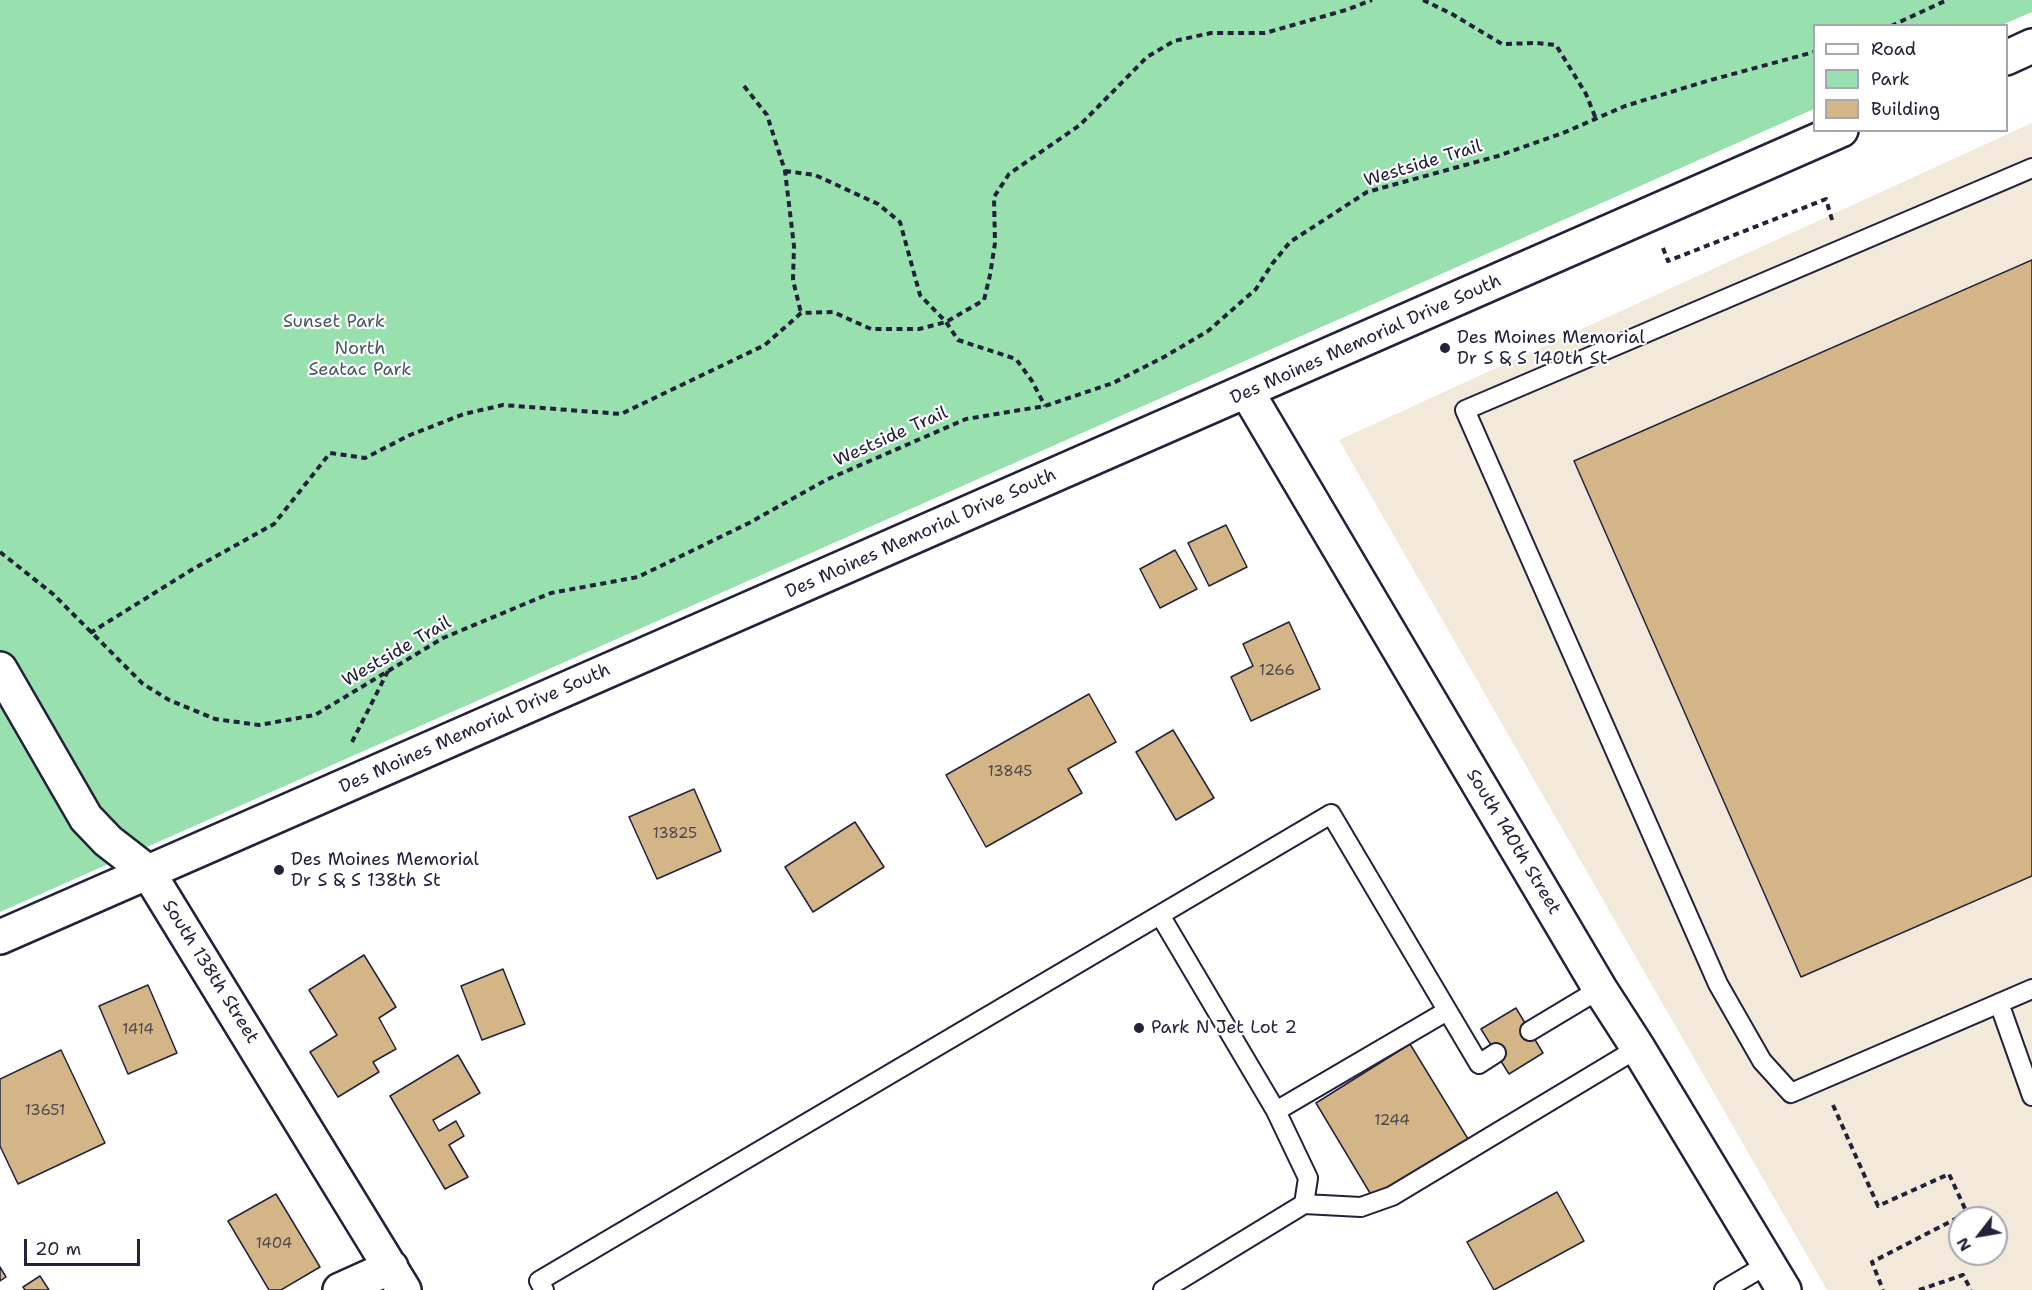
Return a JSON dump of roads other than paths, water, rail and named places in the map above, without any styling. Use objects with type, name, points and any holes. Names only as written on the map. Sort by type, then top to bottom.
[{"type":"main road","points":[[2008,57],[2032,46]]},
{"type":"main road","name":"Des Moines Memorial Drive South","points":[[0,937],[1836,132]]},
{"type":"main road","name":"South 140th Street","points":[[1247,392],[1600,989],[1776,1277]]},
{"type":"main road","name":"South 138th Street","points":[[0,669],[86,818],[108,841],[148,872],[398,1278]]},
{"type":"main road","points":[[340,1290],[398,1278]]},
{"type":"lane","points":[[2032,168],[1465,410],[1718,984],[1761,1061],[1791,1093],[2032,989]]},
{"type":"lane","points":[[544,1290],[539,1281],[1331,814],[1479,1064],[1496,1053]]},
{"type":"lane","points":[[1160,915],[1276,1111],[1308,1178],[1304,1204]]},
{"type":"lane","points":[[1530,1031],[1600,989]]},
{"type":"lane","points":[[1999,1003],[2032,1096]]},
{"type":"lane","points":[[1276,1111],[1448,1011]]},
{"type":"lane","points":[[1163,1290],[1304,1204],[1361,1207],[1392,1196],[1638,1048]]},
{"type":"lane","points":[[1724,1290],[1776,1277]]},
{"type":"place","name":"Des Moines Memorial Dr S & S 140th St","points":[[1445,348]]},
{"type":"place","name":"Des Moines Memorial Dr S & S 138th St","points":[[279,870]]},
{"type":"place","name":"Park N Jet Lot 2","points":[[1139,1028]]},
{"type":"park label","name":"Sunset Park","points":[[334,322]]},
{"type":"park label","name":"North Seatac Park","points":[[360,359]]}]
